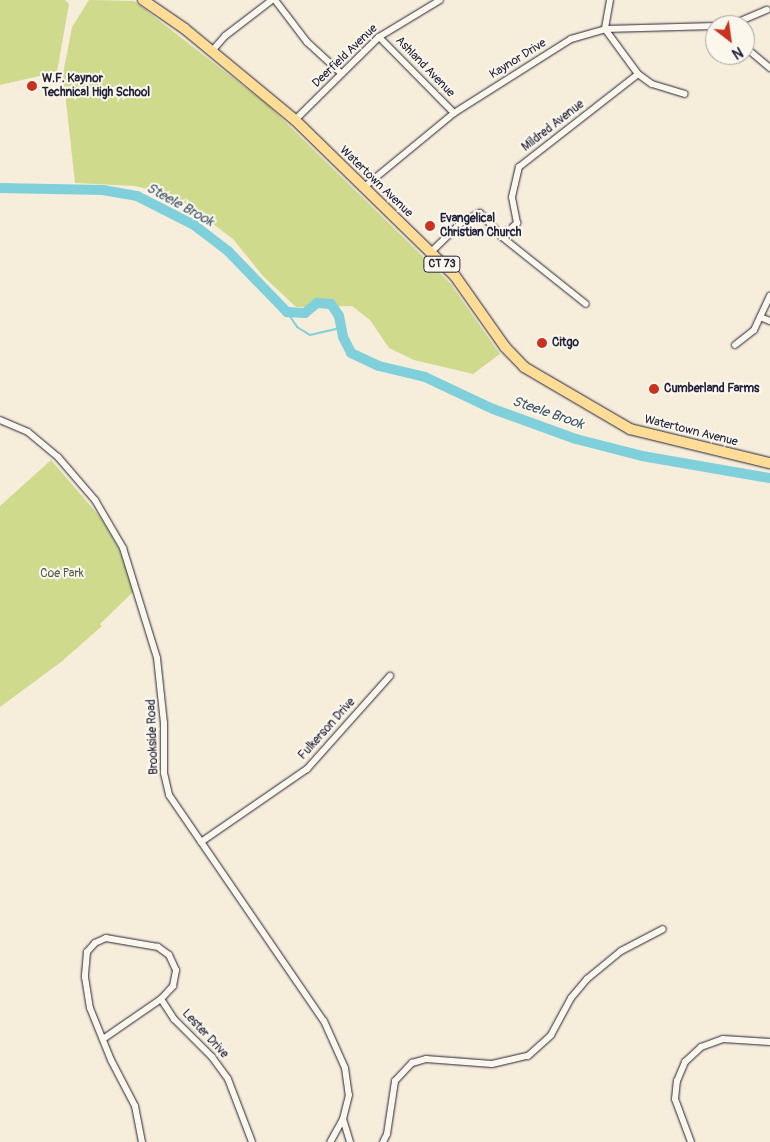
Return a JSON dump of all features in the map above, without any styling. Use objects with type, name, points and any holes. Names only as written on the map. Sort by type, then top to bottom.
[{"type":"main road","name":"Watertown Avenue","points":[[143,0],[212,51],[295,120],[431,252],[468,291],[511,354],[524,367],[630,429],[770,463]]},
{"type":"street","points":[[212,51],[225,36],[273,0],[307,42],[342,74]]},
{"type":"street","name":"Deerfield Avenue","points":[[295,120],[379,37],[440,0]]},
{"type":"street","points":[[610,0],[605,29],[638,74],[652,84],[685,94]]},
{"type":"street","points":[[755,15],[767,10]]},
{"type":"street","name":"Kaynor Drive","points":[[363,188],[454,113],[571,39],[605,29],[705,26]]},
{"type":"street","name":"Ashland Avenue","points":[[379,37],[454,113]]},
{"type":"street","points":[[755,55],[770,68]]},
{"type":"street","name":"Mildred Avenue","points":[[502,237],[517,223],[512,197],[519,167],[638,74]]},
{"type":"street","points":[[431,252],[462,222],[480,213],[502,237],[586,304]]},
{"type":"street","points":[[735,345],[754,330],[770,295]]},
{"type":"street","points":[[760,317],[770,321]]},
{"type":"street","name":"Brookside Road","points":[[0,420],[28,432],[58,457],[95,500],[123,548],[157,658],[167,787],[180,815],[201,842],[324,1020],[338,1045],[349,1094],[343,1119],[330,1142]]},
{"type":"street","name":"Fulkerson Drive","points":[[201,842],[307,769],[390,676]]},
{"type":"street","points":[[383,1142],[387,1134],[396,1081],[412,1062],[426,1059],[492,1064],[528,1056],[551,1035],[571,998],[587,979],[621,951],[663,929]]},
{"type":"street","points":[[103,1039],[161,999],[173,986],[176,970],[169,955],[158,947],[106,938],[94,943],[87,952],[85,977],[90,1008],[103,1039],[135,1106],[142,1142]]},
{"type":"street","name":"Lester Drive","points":[[161,999],[174,1019],[212,1057],[228,1079],[252,1142]]},
{"type":"street","points":[[690,1142],[675,1099],[677,1081],[685,1062],[702,1047],[718,1040],[770,1042]]},
{"type":"street","points":[[343,1119],[350,1142]]},
{"type":"green space","points":[[0,0],[65,0],[69,4],[57,72],[0,85]]},
{"type":"green space","points":[[89,0],[134,1],[269,106],[450,283],[500,354],[473,374],[414,360],[389,348],[370,320],[352,306],[296,307],[263,276],[233,239],[188,205],[158,192],[135,186],[75,183],[63,74],[72,27]]},
{"type":"green space","name":"Coe Park","points":[[51,460],[101,518],[118,547],[135,590],[100,624],[102,626],[61,662],[0,707],[0,506]]},
{"type":"waterway","name":"Steele Brook","points":[[0,188],[103,190],[137,196],[194,225],[228,251],[287,312],[305,313],[317,303],[331,304],[339,316],[343,337],[351,353],[379,366],[425,377],[493,409],[576,439],[642,456],[770,478]]},
{"type":"waterway","name":"Steele Brook","points":[[287,312],[297,327],[310,335],[341,328]]},
{"type":"place","name":"W.F. Kaynor Technical High School","points":[[32,86]]},
{"type":"place","name":"Evangelical Christian Church","points":[[430,226]]},
{"type":"place","name":"Citgo","points":[[542,343]]},
{"type":"place","name":"Cumberland Farms","points":[[654,389]]}]
